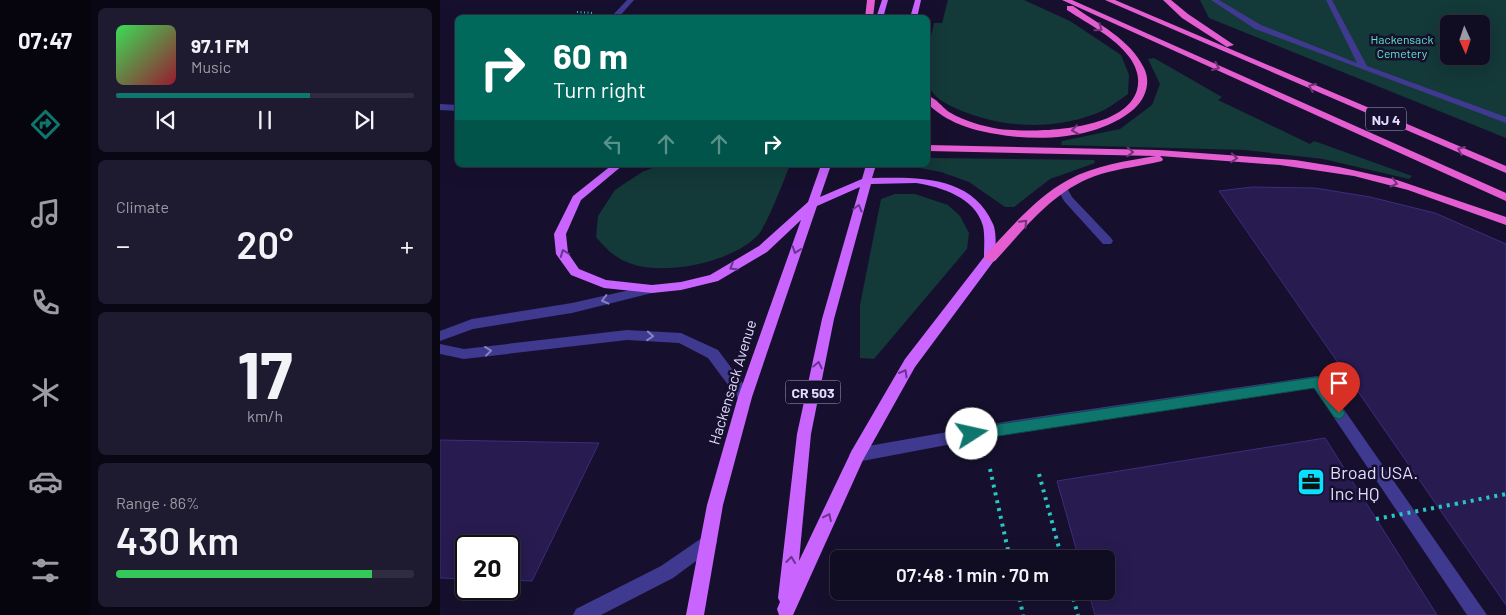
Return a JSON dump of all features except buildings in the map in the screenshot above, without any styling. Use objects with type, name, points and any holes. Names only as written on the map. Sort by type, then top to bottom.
[{"type":"highway","points":[[869,15],[871,0]]},
{"type":"highway","points":[[930,102],[953,119],[966,124],[981,128],[1032,134],[1084,129],[1106,121],[1132,106],[1140,97],[1143,87],[1143,76],[1139,66],[1119,42],[1059,0]]},
{"type":"highway","name":"NJ 4","points":[[1066,0],[1506,197]]},
{"type":"highway","name":"NJ 4","points":[[1109,0],[1506,170]]},
{"type":"highway","points":[[1167,0],[1185,16],[1267,68]]},
{"type":"highway","points":[[930,148],[1185,154],[1310,165],[1356,173],[1447,198],[1506,221]]},
{"type":"highway","points":[[990,258],[1044,203],[1062,188],[1077,179],[1105,169],[1185,154]]},
{"type":"main road","points":[[879,15],[885,0]]},
{"type":"main road","points":[[914,15],[918,0]]},
{"type":"main road","points":[[616,167],[577,198],[560,234],[562,254],[575,272],[604,284],[652,289],[681,286],[714,278],[763,249],[812,204],[866,181],[916,180],[936,183],[968,197],[975,203],[988,226],[990,258],[910,363],[857,456],[786,612]]},
{"type":"main road","name":"Hackensack Avenue","points":[[695,615],[716,505],[745,397],[825,167]]},
{"type":"main road","name":"CR 503","points":[[786,612],[804,434],[828,319],[870,167]]},
{"type":"lane","points":[[616,15],[631,0]]},
{"type":"lane","points":[[1214,0],[1258,27],[1506,120]]},
{"type":"lane","points":[[1329,0],[1364,68]]},
{"type":"lane","points":[[440,107],[455,108]]},
{"type":"lane","points":[[1062,188],[1068,199],[1107,241]]},
{"type":"lane","points":[[440,336],[472,324],[572,308],[652,289]]},
{"type":"lane","points":[[440,349],[464,354],[627,335],[681,338],[713,354],[745,397]]},
{"type":"lane","points":[[857,456],[1010,427],[1317,382],[1478,615]]},
{"type":"lane","points":[[582,615],[667,572],[709,541]]},
{"type":"path","points":[[577,12],[598,13]]},
{"type":"path","points":[[990,470],[1008,550]]},
{"type":"path","points":[[1038,474],[1059,550]]},
{"type":"path","points":[[1376,519],[1506,494]]},
{"type":"path","points":[[1020,600],[1023,615]]},
{"type":"path","points":[[1074,600],[1078,615]]},
{"type":"green space","points":[[948,0],[1024,0],[1070,21],[1121,55],[1129,75],[1128,94],[1097,113],[1058,123],[1023,125],[1005,123],[971,114],[951,106],[938,98],[930,88],[930,43],[934,23],[942,23]]},
{"type":"green space","name":"Hackensack Cemetery","points":[[1200,0],[1506,0],[1506,138],[1209,18]]},
{"type":"green space","points":[[1154,58],[1222,97],[1218,100],[1310,144],[1314,141],[1412,176],[1409,179],[1323,159],[1245,150],[1061,145],[1062,141],[1120,129],[1152,105],[1160,84],[1148,59]]},
{"type":"green space","points":[[930,158],[1094,160],[1095,163],[1050,179],[1014,207],[1005,207],[969,182],[941,172],[920,168],[894,168],[930,167]]},
{"type":"green space","points":[[655,167],[789,167],[762,230],[747,244],[733,253],[716,259],[698,264],[663,268],[646,267],[626,262],[612,253],[596,237],[598,216],[615,190],[642,172]]},
{"type":"green space","points":[[895,194],[915,194],[948,205],[960,216],[969,233],[967,249],[874,359],[860,358],[860,305],[881,199]]},
{"type":"place","name":"Broad USA. Inc HQ","points":[[1311,482]]},
{"type":"route","points":[[972,434],[1317,382],[1339,413]]}]
